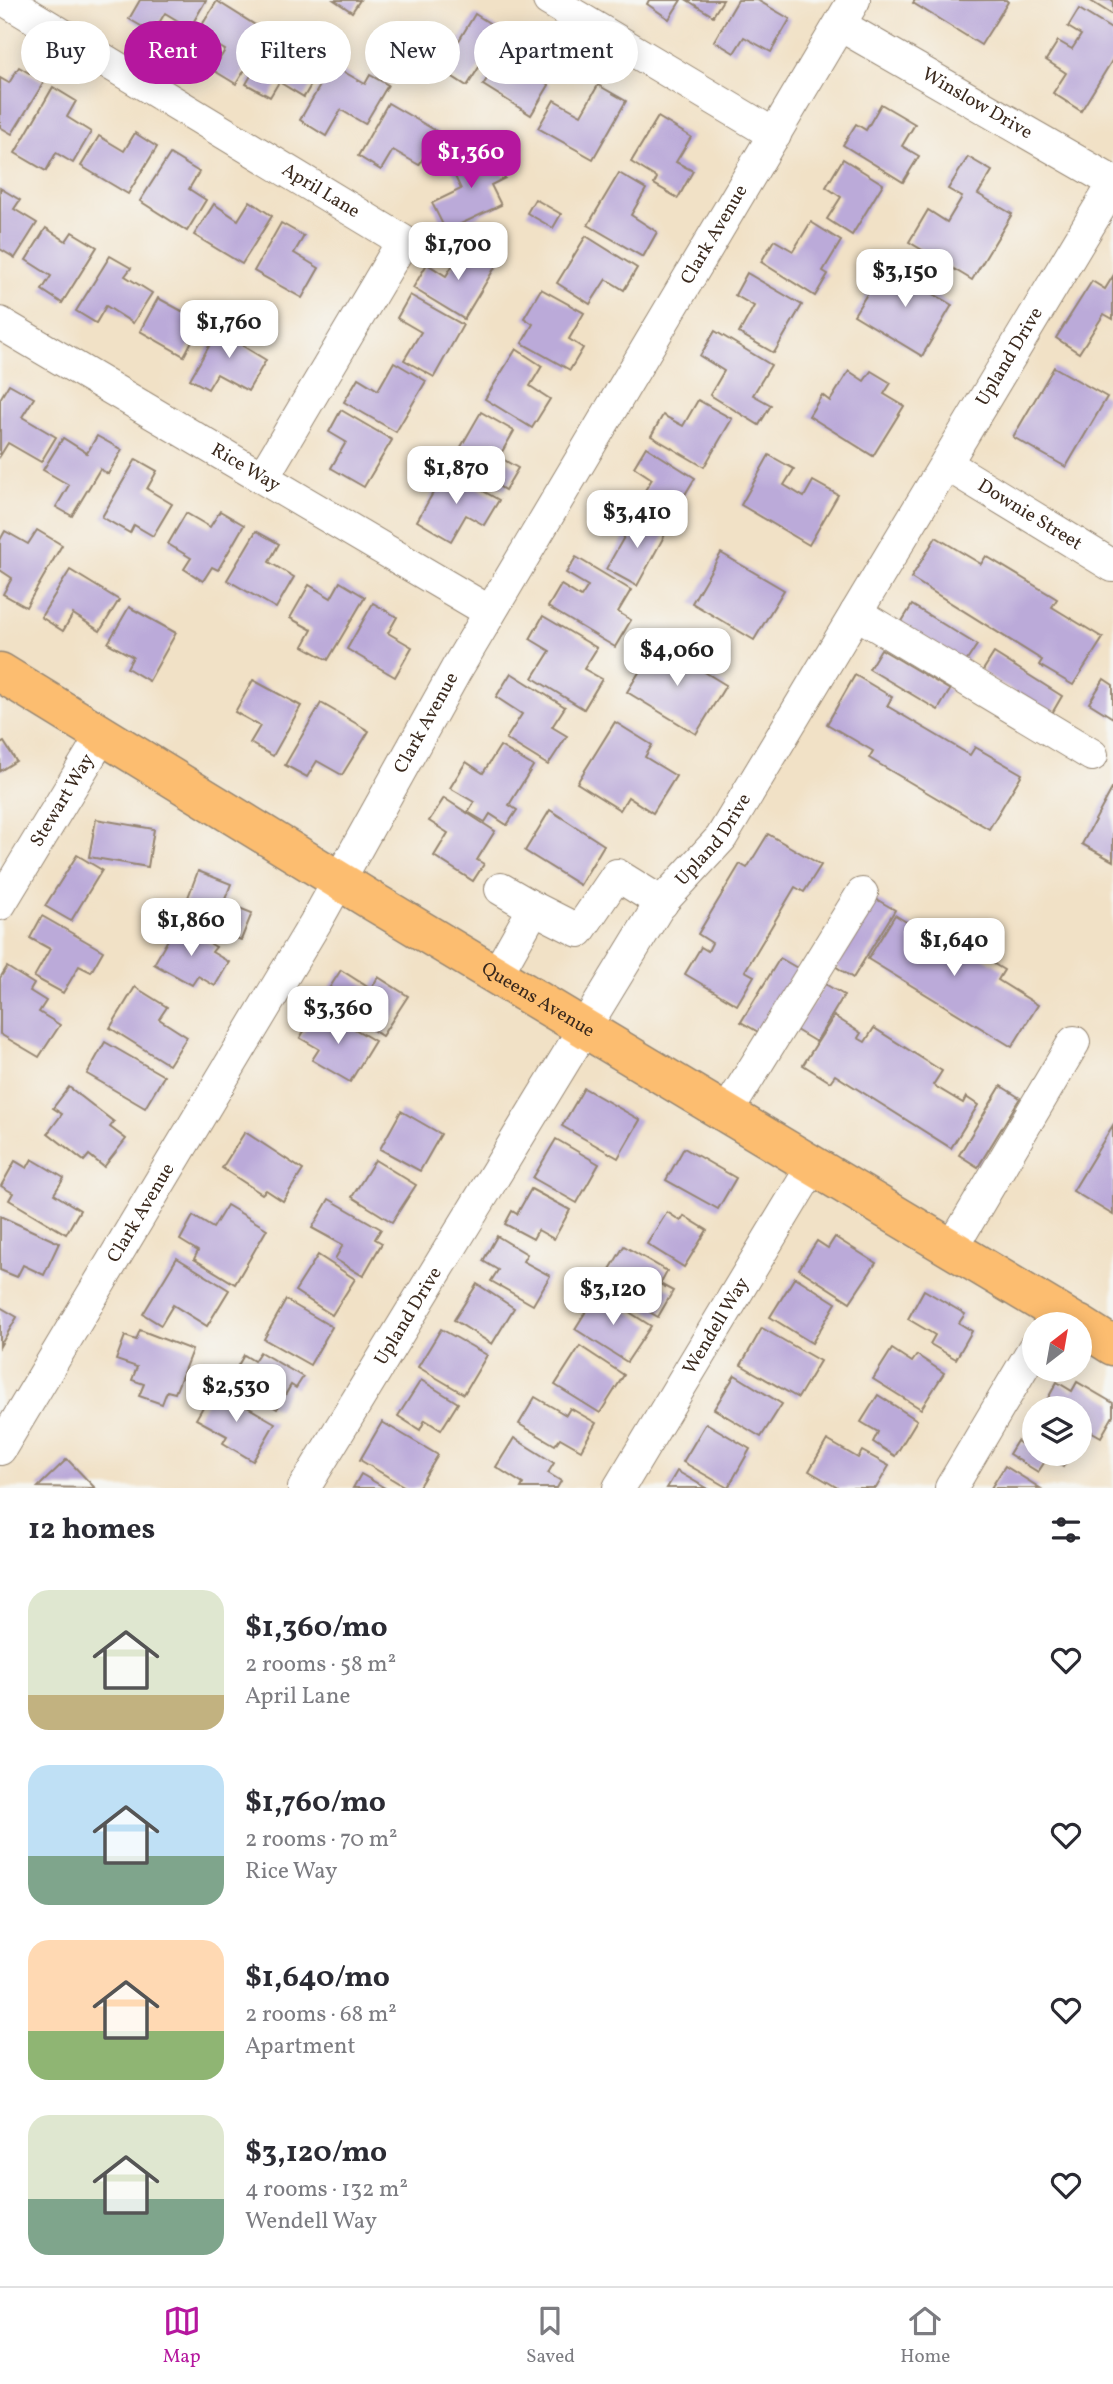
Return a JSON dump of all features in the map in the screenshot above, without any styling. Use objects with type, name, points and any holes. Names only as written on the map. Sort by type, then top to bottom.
[{"type":"main road","name":"Queens Avenue","points":[[0,672],[340,880],[814,1164],[1052,1312]]},
{"type":"main road","name":"Queens Avenue","points":[[1092,1335],[1113,1346]]},
{"type":"street","name":"April Lane","points":[[5,0],[403,241],[263,477]]},
{"type":"street","points":[[550,0],[775,135]]},
{"type":"street","name":"Clark Avenue","points":[[0,1449],[340,880],[490,612],[847,12]]},
{"type":"street","name":"Winslow Drive","points":[[847,12],[1113,184]]},
{"type":"street","name":"Upland Drive","points":[[304,1488],[662,903],[721,838],[1113,184]]},
{"type":"street","name":"Rice Way","points":[[0,323],[490,612]]},
{"type":"street","name":"Downie Street","points":[[946,464],[1113,566]]},
{"type":"street","points":[[856,613],[1092,755]]},
{"type":"street","name":"Stewart Way","points":[[0,904],[103,734]]},
{"type":"street","points":[[500,889],[579,931],[617,875],[662,903]]},
{"type":"street","points":[[727,1112],[862,894]]},
{"type":"street","points":[[497,974],[534,908]]},
{"type":"street","points":[[952,1248],[1073,1042]]},
{"type":"street","name":"Wendell Way","points":[[619,1488],[814,1164]]},
{"type":"street","points":[[951,1488],[1022,1368]]},
{"type":"building","points":[[140,0],[206,0],[194,21],[178,21],[165,13],[160,21],[129,19]]},
{"type":"building","points":[[334,0],[360,0],[352,12]]},
{"type":"building","points":[[649,0],[681,0],[669,19],[647,4]]},
{"type":"building","points":[[687,0],[723,0],[713,16]]},
{"type":"building","points":[[738,0],[757,0],[790,19],[771,52],[744,37],[734,53],[714,41]]},
{"type":"building","points":[[915,0],[1008,2],[981,45],[913,3]]},
{"type":"building","points":[[1089,0],[1113,0],[1113,15]]},
{"type":"building","points":[[217,1],[249,21],[236,21],[236,84],[222,75],[222,55],[225,50],[222,48],[222,21],[204,21]]},
{"type":"building","points":[[1079,9],[1113,30],[1113,59],[1081,111],[1053,93],[1066,73],[1046,60],[1058,41],[1072,49],[1081,35],[1068,27]]},
{"type":"building","points":[[475,14],[486,21],[474,21],[474,75],[467,86],[460,82],[460,39]]},
{"type":"building","points":[[19,67],[21,84],[43,84],[12,134],[0,127],[0,78],[9,83]]},
{"type":"building","points":[[351,76],[365,84],[388,85],[365,124],[341,110],[326,136],[300,120],[321,84],[351,84]]},
{"type":"building","points":[[246,84],[278,84],[270,97]]},
{"type":"building","points":[[282,84],[311,84],[304,97]]},
{"type":"building","points":[[547,84],[549,85],[531,115],[483,85]]},
{"type":"building","points":[[598,85],[626,101],[593,159],[538,128],[554,100],[581,115]]},
{"type":"building","points":[[53,87],[76,101],[67,117],[91,132],[73,163],[56,153],[46,171],[15,153]]},
{"type":"building","points":[[388,103],[438,132],[419,165],[393,150],[381,170],[358,156]]},
{"type":"building","points":[[881,104],[915,124],[902,146],[919,156],[903,182],[843,145],[856,124],[866,130]]},
{"type":"building","points":[[658,117],[691,137],[676,162],[693,171],[678,198],[654,184],[657,178],[631,162]]},
{"type":"building","points":[[135,133],[157,147],[128,194],[81,166],[99,136],[124,151]]},
{"type":"building","points":[[491,148],[505,178],[491,185],[501,205],[446,231],[432,203],[461,189],[450,166]]},
{"type":"building","points":[[170,154],[199,172],[189,189],[206,200],[187,231],[140,201]]},
{"type":"building","points":[[968,157],[992,171],[978,194],[1012,214],[972,280],[909,242],[928,210],[947,222],[962,197],[948,189]]},
{"type":"building","points":[[843,159],[883,184],[852,235],[827,219],[841,197],[826,187]]},
{"type":"building","points":[[619,173],[646,189],[631,215],[657,232],[643,257],[588,225]]},
{"type":"building","points":[[0,188],[20,200],[14,209],[37,223],[15,258],[0,249]]},
{"type":"building","points":[[535,199],[561,214],[553,228],[527,213]]},
{"type":"building","points":[[250,201],[272,216],[242,264],[194,235],[214,204],[238,220]]},
{"type":"building","points":[[811,222],[841,241],[823,271],[828,274],[815,296],[761,262],[774,240],[793,251]]},
{"type":"building","points":[[281,223],[304,236],[294,253],[319,268],[302,298],[254,271]]},
{"type":"building","points":[[46,228],[66,241],[72,232],[97,247],[62,303],[42,290],[51,276],[26,260]]},
{"type":"building","points":[[586,236],[637,268],[624,290],[606,279],[590,304],[557,283]]},
{"type":"building","points":[[463,248],[479,257],[484,249],[500,259],[464,319],[413,288],[427,264],[446,276]]},
{"type":"building","points":[[110,256],[131,268],[125,276],[152,293],[133,323],[106,306],[96,323],[76,311]]},
{"type":"building","points":[[885,265],[912,281],[919,270],[939,282],[932,293],[952,305],[922,356],[854,315]]},
{"type":"building","points":[[747,273],[802,305],[774,353],[739,333],[754,306],[735,295]]},
{"type":"building","points":[[1113,276],[1113,319],[1104,314],[1079,353],[1056,338],[1092,281],[1105,289]]},
{"type":"building","points":[[541,289],[584,313],[569,339],[583,348],[570,370],[522,343],[533,324],[524,318]]},
{"type":"building","points":[[410,295],[463,325],[434,377],[404,360],[421,332],[397,318]]},
{"type":"building","points":[[158,298],[202,322],[184,356],[140,331]]},
{"type":"building","points":[[223,322],[248,337],[243,346],[266,360],[248,391],[217,374],[208,389],[190,379]]},
{"type":"building","points":[[715,331],[771,365],[753,395],[771,405],[759,425],[710,395],[724,371],[700,356]]},
{"type":"building","points":[[516,349],[542,366],[530,386],[550,399],[532,428],[485,399]]},
{"type":"building","points":[[394,362],[426,381],[396,432],[344,402],[358,378],[378,390]]},
{"type":"building","points":[[1054,367],[1107,397],[1066,467],[1013,437]]},
{"type":"building","points":[[849,371],[864,381],[871,371],[891,383],[884,394],[904,406],[873,456],[809,416],[822,395],[830,401]]},
{"type":"building","points":[[9,384],[34,398],[22,417],[56,437],[41,462],[8,443],[0,456],[0,399]]},
{"type":"building","points":[[698,400],[732,419],[704,467],[651,436],[663,415],[683,426]]},
{"type":"building","points":[[341,410],[392,440],[364,487],[331,468],[346,442],[329,432]]},
{"type":"building","points":[[481,412],[514,431],[499,457],[518,468],[505,490],[454,459]]},
{"type":"building","points":[[97,436],[122,450],[108,474],[100,469],[72,516],[56,507],[69,485],[43,470],[63,438],[87,453]]},
{"type":"building","points":[[646,447],[695,478],[667,524],[636,505],[652,479],[634,467]]},
{"type":"building","points":[[769,455],[794,469],[784,485],[804,497],[813,481],[838,495],[809,545],[741,505]]},
{"type":"building","points":[[136,459],[157,471],[147,489],[172,504],[153,536],[134,525],[130,533],[102,517]]},
{"type":"building","points":[[446,470],[499,500],[484,525],[466,515],[451,541],[417,521]]},
{"type":"building","points":[[220,511],[244,525],[218,570],[212,567],[203,581],[184,569],[191,558],[168,544],[186,513],[210,527]]},
{"type":"building","points":[[637,514],[667,531],[637,586],[606,569]]},
{"type":"building","points":[[37,530],[62,545],[26,607],[3,594],[12,578],[0,570],[0,540],[5,531],[28,544]]},
{"type":"building","points":[[256,531],[279,544],[269,562],[294,577],[276,608],[227,580]]},
{"type":"building","points":[[936,537],[981,564],[986,556],[1057,599],[1052,607],[1103,638],[1073,685],[1039,665],[1042,660],[911,578]]},
{"type":"building","points":[[721,553],[784,590],[754,640],[692,603]]},
{"type":"building","points":[[576,557],[631,590],[618,612],[631,620],[615,647],[548,607],[561,585],[581,597],[588,586],[566,573]]},
{"type":"building","points":[[70,570],[119,600],[100,631],[73,614],[63,631],[41,617]]},
{"type":"building","points":[[340,582],[365,597],[328,660],[303,646],[312,630],[290,618],[309,585],[331,598]]},
{"type":"building","points":[[373,603],[397,617],[388,633],[412,647],[395,677],[347,649]]},
{"type":"building","points":[[912,605],[977,645],[966,662],[901,623]]},
{"type":"building","points":[[129,607],[176,633],[149,681],[127,668],[133,657],[108,643]]},
{"type":"building","points":[[543,616],[597,648],[584,669],[602,679],[584,709],[533,678],[550,651],[530,639]]},
{"type":"building","points":[[657,643],[726,685],[696,734],[627,692]]},
{"type":"building","points":[[881,649],[950,690],[938,710],[869,669]]},
{"type":"building","points":[[994,653],[1062,696],[1051,715],[982,672]]},
{"type":"building","points":[[511,673],[565,707],[552,727],[567,736],[548,765],[506,739],[522,714],[496,697]]},
{"type":"building","points":[[855,675],[892,697],[887,706],[970,755],[975,747],[1022,774],[989,829],[869,758],[873,751],[827,724]]},
{"type":"building","points":[[1104,679],[1113,685],[1113,718],[1089,703]]},
{"type":"building","points":[[253,680],[301,706],[273,756],[250,743],[260,726],[235,712]]},
{"type":"building","points":[[321,703],[369,731],[342,775],[317,761],[307,777],[285,765]]},
{"type":"building","points":[[615,722],[652,745],[645,757],[676,776],[653,813],[628,797],[620,810],[577,783]]},
{"type":"building","points":[[4,742],[16,761],[0,771],[0,744]]},
{"type":"building","points":[[500,746],[533,766],[509,805],[517,810],[507,825],[490,814],[485,822],[468,812],[474,802],[450,788],[466,762],[483,773]]},
{"type":"building","points":[[1113,787],[1113,861],[1082,844]]},
{"type":"building","points":[[444,798],[495,831],[477,860],[484,864],[473,881],[434,856],[448,833],[429,821]]},
{"type":"building","points":[[550,810],[604,845],[580,885],[525,851]]},
{"type":"building","points":[[96,819],[154,829],[148,867],[89,857]]},
{"type":"building","points":[[768,834],[821,865],[804,892],[795,887],[745,971],[754,976],[737,1005],[685,974],[701,947],[708,951],[712,943],[698,934],[740,864],[747,868]]},
{"type":"building","points":[[77,855],[102,870],[71,921],[45,906]]},
{"type":"building","points":[[198,871],[231,884],[224,902],[252,913],[241,940],[181,916]]},
{"type":"building","points":[[876,899],[895,910],[853,978],[835,966]]},
{"type":"building","points":[[895,915],[926,934],[930,926],[1004,970],[998,980],[1038,1005],[1012,1047],[868,959]]},
{"type":"building","points":[[42,916],[103,951],[91,972],[79,966],[63,993],[34,977],[50,949],[30,938]]},
{"type":"building","points":[[177,924],[216,947],[212,952],[229,962],[215,986],[198,976],[192,985],[154,964]]},
{"type":"building","points":[[780,958],[799,969],[760,1033],[741,1022]]},
{"type":"building","points":[[7,967],[34,984],[30,991],[46,1001],[39,1012],[60,1025],[39,1057],[0,1034],[0,978]]},
{"type":"building","points":[[341,970],[371,989],[378,977],[408,996],[382,1036],[323,998]]},
{"type":"building","points":[[825,984],[844,995],[816,1042],[796,1030]]},
{"type":"building","points":[[135,987],[167,1007],[159,1019],[187,1037],[169,1065],[110,1028]]},
{"type":"building","points":[[314,1014],[332,1025],[336,1018],[375,1041],[350,1082],[312,1060],[319,1049],[300,1038]]},
{"type":"building","points":[[834,1016],[861,1033],[858,1038],[865,1042],[874,1028],[942,1071],[933,1085],[963,1103],[966,1097],[978,1105],[951,1148],[835,1075],[830,1082],[803,1065]]},
{"type":"building","points":[[105,1042],[164,1076],[145,1108],[87,1074]]},
{"type":"building","points":[[1001,1086],[1020,1098],[978,1167],[959,1155]]},
{"type":"building","points":[[69,1087],[114,1122],[110,1127],[126,1139],[104,1167],[89,1155],[84,1161],[48,1133],[62,1114],[53,1108]]},
{"type":"building","points":[[584,1088],[640,1120],[618,1158],[562,1126]]},
{"type":"building","points":[[401,1111],[441,1134],[420,1171],[380,1149]]},
{"type":"building","points":[[1113,1125],[1113,1215],[1073,1191]]},
{"type":"building","points":[[245,1132],[303,1170],[283,1201],[266,1190],[262,1194],[222,1168]]},
{"type":"building","points":[[556,1139],[599,1164],[577,1203],[533,1178]]},
{"type":"building","points":[[684,1148],[736,1178],[718,1209],[666,1180]]},
{"type":"building","points":[[32,1159],[64,1178],[54,1194],[80,1210],[66,1234],[9,1200],[13,1193],[1,1186],[15,1161],[27,1168]]},
{"type":"building","points":[[375,1160],[416,1185],[392,1222],[352,1197]]},
{"type":"building","points":[[531,1189],[570,1210],[554,1239],[538,1230],[533,1239],[505,1224],[512,1211],[517,1214]]},
{"type":"building","points":[[329,1199],[381,1229],[375,1239],[382,1243],[363,1276],[335,1259],[343,1245],[312,1228]]},
{"type":"building","points":[[227,1205],[267,1229],[235,1284],[194,1259],[198,1251],[180,1240],[193,1216],[213,1228]]},
{"type":"building","points":[[667,1212],[681,1221],[684,1216],[707,1230],[684,1267],[647,1244]]},
{"type":"building","points":[[0,1216],[59,1243],[44,1275],[23,1265],[17,1277],[0,1270]]},
{"type":"building","points":[[497,1236],[527,1254],[523,1261],[550,1276],[533,1305],[491,1281],[498,1270],[483,1261]]},
{"type":"building","points":[[835,1237],[876,1263],[850,1302],[799,1269],[817,1241],[828,1248]]},
{"type":"building","points":[[624,1246],[667,1271],[660,1284],[673,1291],[658,1317],[634,1303],[638,1295],[606,1276]]},
{"type":"building","points":[[318,1255],[355,1279],[332,1315],[295,1291]]},
{"type":"building","points":[[177,1258],[229,1290],[207,1326],[173,1305],[161,1325],[143,1314]]},
{"type":"building","points":[[795,1277],[836,1303],[812,1343],[770,1317]]},
{"type":"building","points":[[477,1284],[514,1308],[492,1344],[454,1320]]},
{"type":"building","points":[[924,1290],[965,1314],[959,1323],[972,1331],[956,1359],[930,1344],[935,1335],[908,1319]]},
{"type":"building","points":[[598,1292],[651,1326],[627,1362],[575,1329]]},
{"type":"building","points":[[286,1300],[332,1327],[310,1365],[264,1339]]},
{"type":"building","points":[[0,1307],[17,1317],[0,1346]]},
{"type":"building","points":[[762,1328],[820,1361],[798,1398],[741,1365]]},
{"type":"building","points":[[441,1329],[487,1355],[464,1394],[418,1367]]},
{"type":"building","points":[[140,1330],[192,1350],[175,1393],[167,1391],[162,1404],[139,1396],[144,1384],[132,1380],[137,1367],[116,1360],[125,1336],[136,1340]]},
{"type":"building","points":[[580,1346],[624,1375],[600,1413],[555,1385]]},
{"type":"building","points":[[892,1349],[912,1362],[917,1355],[944,1373],[921,1409],[873,1379]]},
{"type":"building","points":[[260,1352],[303,1377],[296,1388],[291,1385],[277,1409],[229,1381],[244,1355],[254,1361]]},
{"type":"building","points":[[735,1375],[782,1404],[761,1437],[714,1409]]},
{"type":"building","points":[[421,1380],[458,1403],[441,1430],[425,1420],[420,1430],[398,1416]]},
{"type":"building","points":[[1057,1382],[1072,1391],[1077,1382],[1113,1403],[1113,1416],[1101,1437],[1092,1432],[1092,1396],[1049,1396]]},
{"type":"building","points":[[214,1388],[275,1423],[253,1461],[223,1443],[227,1436],[196,1419]]},
{"type":"building","points":[[878,1395],[917,1420],[895,1456],[873,1442],[878,1432],[861,1422]]},
{"type":"building","points":[[535,1397],[566,1415],[570,1408],[596,1423],[581,1450],[560,1438],[555,1445],[519,1424]]},
{"type":"building","points":[[382,1422],[438,1455],[418,1488],[407,1488],[360,1460]]},
{"type":"building","points":[[706,1423],[750,1449],[728,1488],[683,1462]]},
{"type":"building","points":[[514,1438],[554,1463],[548,1473],[561,1481],[557,1488],[521,1488],[523,1484],[496,1467]]},
{"type":"building","points":[[827,1440],[858,1458],[862,1451],[889,1466],[876,1488],[838,1488],[809,1471]]},
{"type":"building","points":[[1017,1441],[1022,1444],[1022,1462],[1009,1454]]},
{"type":"building","points":[[67,1459],[95,1488],[38,1487]]},
{"type":"building","points":[[1005,1466],[1040,1488],[991,1488]]},
{"type":"building","points":[[1028,1466],[1042,1466],[1038,1472]]},
{"type":"building","points":[[677,1471],[706,1488],[667,1488]]},
{"type":"building","points":[[361,1474],[385,1488],[353,1488]]}]
